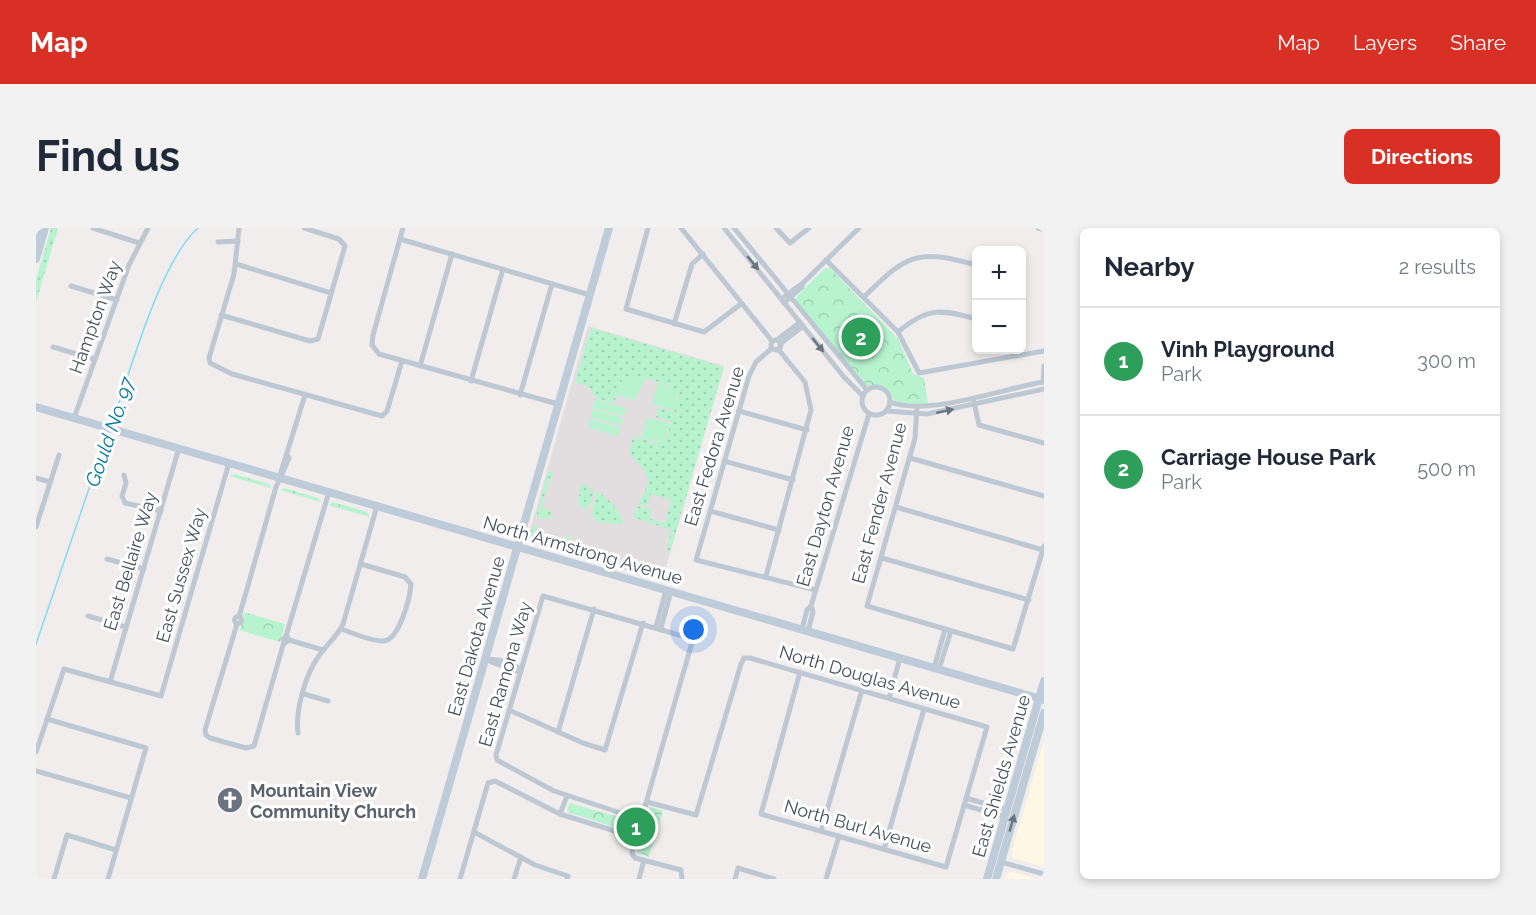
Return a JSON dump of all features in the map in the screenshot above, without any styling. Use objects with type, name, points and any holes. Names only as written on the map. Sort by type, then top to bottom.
[{"type":"street","points":[[36,239],[37,228]]},
{"type":"street","points":[[36,259],[45,228]]},
{"type":"street","points":[[93,228],[139,243]]},
{"type":"street","name":"Hampton Way","points":[[74,418],[139,243],[148,228]]},
{"type":"street","points":[[239,228],[236,264],[209,358],[217,368],[382,416],[387,411],[402,361]]},
{"type":"street","points":[[221,315],[310,342],[315,341],[345,246],[339,239],[304,228]]},
{"type":"street","points":[[403,228],[373,335],[372,345],[379,354],[558,404]]},
{"type":"street","name":"East Dakota Avenue","points":[[422,879],[609,228]]},
{"type":"street","points":[[648,228],[626,309],[704,332],[741,304]]},
{"type":"street","points":[[681,228],[776,344],[799,375],[808,392],[811,410],[807,430],[766,576],[816,590]]},
{"type":"street","points":[[724,228],[844,377],[865,393]]},
{"type":"street","points":[[734,228],[865,393]]},
{"type":"street","points":[[776,228],[790,243],[809,228]]},
{"type":"street","points":[[783,301],[859,228]]},
{"type":"street","points":[[1038,228],[1044,230]]},
{"type":"street","points":[[400,239],[590,295]]},
{"type":"street","points":[[218,242],[238,241]]},
{"type":"street","points":[[420,366],[452,254]]},
{"type":"street","points":[[674,324],[693,264],[703,254]]},
{"type":"street","points":[[864,297],[891,270],[908,260],[932,255],[972,264]]},
{"type":"street","points":[[826,260],[898,332],[919,373],[993,358],[1044,351]]},
{"type":"street","points":[[236,264],[331,292]]},
{"type":"street","points":[[471,381],[503,269]]},
{"type":"street","points":[[520,395],[552,284]]},
{"type":"street","points":[[71,286],[117,300]]},
{"type":"street","points":[[898,332],[914,319],[935,311],[952,312],[972,318]]},
{"type":"street","name":"East Fedora Avenue","points":[[766,576],[759,577],[696,560],[752,369],[776,344],[801,324]]},
{"type":"street","points":[[52,347],[94,359]]},
{"type":"street","points":[[1044,366],[1044,385]]},
{"type":"street","points":[[865,393],[862,405],[869,414],[880,415],[887,411],[917,415],[975,405],[1044,385]]},
{"type":"street","points":[[890,402],[917,407],[1044,385]]},
{"type":"street","points":[[865,393],[881,387],[888,394],[890,402],[887,411]]},
{"type":"street","points":[[305,395],[287,455],[284,457],[280,478],[205,730],[206,735],[252,748],[287,640],[328,492]]},
{"type":"street","points":[[973,397],[979,424],[1044,443]]},
{"type":"street","name":"North Armstrong Avenue","points":[[36,407],[1042,699]]},
{"type":"street","name":"East Fender Avenue","points":[[917,407],[910,458],[867,606],[948,630]]},
{"type":"street","points":[[739,411],[807,430]]},
{"type":"street","name":"East Dayton Avenue","points":[[805,630],[813,612],[811,606],[869,414]]},
{"type":"street","name":"East Bellaire Way","points":[[110,682],[179,448]]},
{"type":"street","points":[[36,527],[59,455]]},
{"type":"street","points":[[910,458],[1044,496]]},
{"type":"street","points":[[724,461],[793,480]]},
{"type":"street","name":"East Sussex Way","points":[[110,682],[160,696],[229,463]]},
{"type":"street","points":[[124,476],[126,483],[122,496],[125,503],[161,511]]},
{"type":"street","points":[[36,478],[50,482]]},
{"type":"street","points":[[298,733],[298,716],[312,666],[341,629],[377,506]]},
{"type":"street","points":[[896,507],[1043,548],[1013,649],[948,630],[936,668]]},
{"type":"street","points":[[710,511],[779,530]]},
{"type":"street","points":[[882,558],[1029,600]]},
{"type":"street","points":[[107,559],[144,569]]},
{"type":"street","points":[[341,629],[382,641],[390,638],[400,625],[411,591],[411,584],[405,577],[361,564]]},
{"type":"street","points":[[658,628],[669,591]]},
{"type":"street","name":"East Ramona Way","points":[[567,796],[497,760],[509,710],[543,596],[594,609]]},
{"type":"street","points":[[558,732],[594,609],[693,639],[642,816],[636,818],[567,796],[560,814]]},
{"type":"street","points":[[88,616],[126,627]]},
{"type":"street","points":[[509,710],[605,750],[643,623]]},
{"type":"street","points":[[287,640],[323,650]]},
{"type":"street","name":"North Douglas Avenue","points":[[647,802],[696,815],[744,658],[800,672],[987,727],[965,802]]},
{"type":"street","points":[[889,698],[900,658]]},
{"type":"street","points":[[484,659],[516,671],[521,669]]},
{"type":"street","points":[[36,752],[64,669],[110,682]]},
{"type":"street","name":"North Burl Avenue","points":[[800,672],[760,814],[946,867],[965,802]]},
{"type":"street","name":"East Shields Avenue","points":[[987,879],[1042,699],[1044,681]]},
{"type":"street","points":[[822,831],[862,690]]},
{"type":"street","points":[[304,694],[328,701]]},
{"type":"street","points":[[884,849],[924,709]]},
{"type":"street","name":"East Shields Avenue","points":[[996,879],[1044,713]]},
{"type":"street","points":[[47,719],[146,748],[108,879]]},
{"type":"street","points":[[36,771],[131,798]]},
{"type":"street","points":[[460,879],[488,783],[495,781],[560,814],[631,836],[635,843],[632,854],[683,872],[682,879]]},
{"type":"street","points":[[965,802],[1006,813]]},
{"type":"street","points":[[474,832],[567,878]]},
{"type":"street","points":[[54,879],[67,835],[116,850]]},
{"type":"street","points":[[826,879],[839,836]]},
{"type":"street","points":[[514,879],[521,857]]},
{"type":"street","points":[[639,879],[644,860]]},
{"type":"street","points":[[1001,862],[1044,874]]},
{"type":"street","points":[[735,879],[738,868],[774,879]]},
{"type":"shaded area","points":[[588,326],[724,366],[662,581],[584,558],[528,537]]},
{"type":"shaded area","points":[[1044,741],[1044,867],[1013,858],[1011,854]]},
{"type":"shaded area","points":[[1010,871],[1038,879],[1004,879]]},
{"type":"green space","points":[[51,228],[58,228],[36,302],[36,280]]},
{"type":"green space","points":[[825,268],[830,268],[898,339],[913,374],[924,378],[928,404],[901,403],[894,400],[883,387],[866,386],[796,301],[797,296]]},
{"type":"green space","points":[[591,328],[724,367],[670,552],[667,551],[671,530],[633,517],[638,506],[652,510],[650,519],[665,523],[671,500],[651,494],[647,506],[639,504],[649,481],[643,469],[629,453],[633,437],[656,443],[666,438],[672,422],[656,417],[658,408],[674,413],[678,397],[669,385],[633,375],[623,378],[614,403],[596,398],[589,387],[575,382]]},
{"type":"green space","points":[[633,375],[646,378],[634,400],[617,395],[623,378]]},
{"type":"green space","points":[[658,382],[677,390],[675,411],[654,405],[652,402]]},
{"type":"green space","points":[[595,399],[626,408],[624,416],[593,408]]},
{"type":"green space","points":[[593,409],[623,418],[621,426],[590,417]]},
{"type":"green space","points":[[650,418],[671,424],[663,441],[641,439],[646,421]]},
{"type":"green space","points":[[590,419],[620,428],[618,436],[588,427]]},
{"type":"green space","points":[[548,471],[553,473],[541,507],[552,512],[551,519],[536,517]]},
{"type":"green space","points":[[234,474],[269,484],[271,488],[229,476]]},
{"type":"green space","points":[[581,482],[595,492],[587,510],[578,503]]},
{"type":"green space","points":[[284,488],[318,498],[321,502],[280,490]]},
{"type":"green space","points":[[598,491],[613,504],[622,524],[598,522],[591,514]]},
{"type":"green space","points":[[333,502],[367,512],[370,517],[328,505]]},
{"type":"green space","points":[[533,525],[539,528],[533,531],[533,534],[548,538],[563,548],[532,539],[530,535]]},
{"type":"green space","points":[[566,536],[572,537],[568,544],[573,549],[584,553],[595,553],[603,561],[565,548]]},
{"type":"green space","points":[[244,612],[285,624],[280,642],[239,630]]},
{"type":"green space","points":[[570,803],[636,822],[644,819],[651,807],[663,811],[649,857],[637,852],[638,840],[634,833],[570,813],[567,810]]},
{"type":"waterway","name":"Gould No. 97","points":[[111,426],[158,292],[184,244],[198,228]]},
{"type":"waterway","name":"Gould No. 97","points":[[36,644],[109,430]]},
{"type":"place","name":"Carriage House Park","points":[[861,337]]},
{"type":"place","name":"Mountain View Community Church","points":[[230,800]]},
{"type":"place","name":"Vinh Playground","points":[[636,827]]}]
